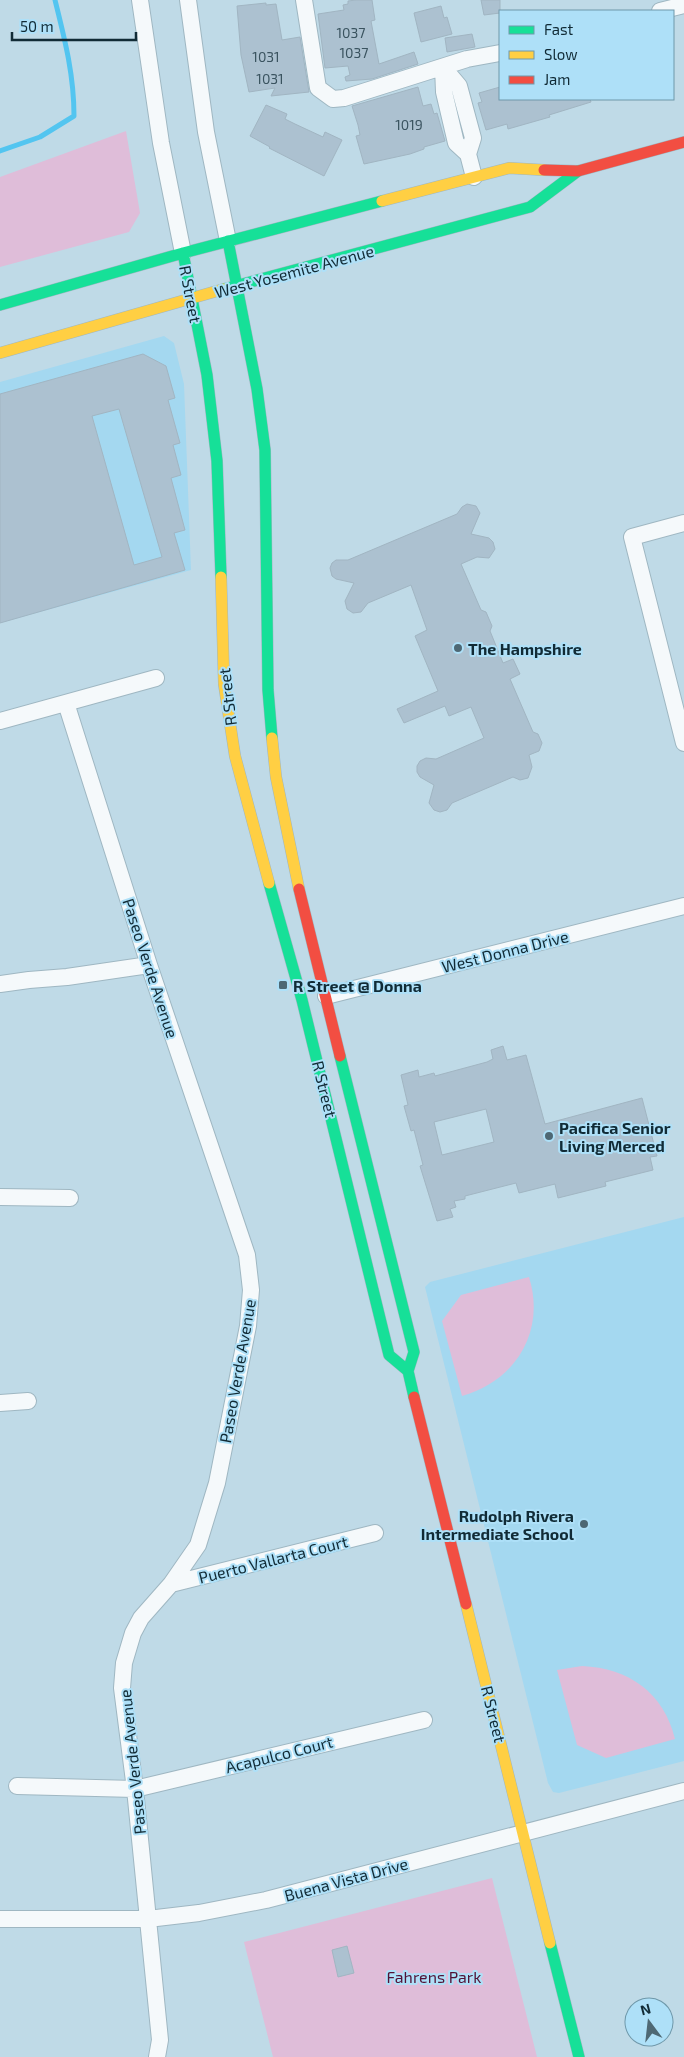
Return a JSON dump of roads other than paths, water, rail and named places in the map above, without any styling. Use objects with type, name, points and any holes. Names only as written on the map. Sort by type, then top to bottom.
[{"type":"street","name":"R Street","points":[[140,0],[160,143],[207,375],[217,461],[224,684],[235,756],[252,825],[302,1000],[388,1355],[408,1371]]},
{"type":"street","name":"R Street","points":[[188,0],[206,132],[257,389],[265,450],[268,690],[276,778],[302,903],[414,1352],[408,1371],[579,2057]]},
{"type":"street","points":[[304,0],[318,88],[332,98],[344,98],[467,59],[499,52]]},
{"type":"street","points":[[664,10],[684,5]]},
{"type":"street","points":[[444,66],[459,86],[473,138],[468,154],[474,177]]},
{"type":"street","name":"West Yosemite Avenue","points":[[0,305],[228,241],[509,168],[578,170],[684,142]]},
{"type":"street","name":"West Yosemite Avenue","points":[[0,353],[237,285],[530,207],[578,170]]},
{"type":"street","points":[[684,523],[632,537],[684,744]]},
{"type":"street","points":[[0,720],[156,678]]},
{"type":"street","name":"Paseo Verde Avenue","points":[[66,703],[149,965],[247,1255],[251,1290],[248,1326],[217,1483],[198,1545],[171,1584],[141,1618],[133,1633],[124,1664],[122,1688],[135,1789],[160,2040],[158,2057]]},
{"type":"street","name":"West Donna Drive","points":[[326,996],[684,906]]},
{"type":"street","points":[[0,984],[67,977],[149,965]]},
{"type":"street","points":[[0,1197],[70,1198]]},
{"type":"street","points":[[0,1403],[28,1401]]},
{"type":"street","name":"Puerto Vallarta Court","points":[[171,1584],[376,1534]]},
{"type":"street","name":"Acapulco Court","points":[[17,1786],[135,1789],[424,1720]]},
{"type":"street","name":"Buena Vista Drive","points":[[0,1919],[148,1919],[199,1913],[266,1900],[684,1791]]},
{"type":"waterway","points":[[0,151],[40,137],[74,116],[71,72],[55,0]]},
{"type":"place","name":"The Hampshire","points":[[458,648]]},
{"type":"place","name":"R Street @ Donna","points":[[283,985]]},
{"type":"place","name":"Pacifica Senior Living Merced","points":[[549,1136]]},
{"type":"place","name":"Rudolph Rivera Intermediate School","points":[[584,1524]]},
{"type":"park label","name":"Fahrens Park","points":[[434,1976]]}]
